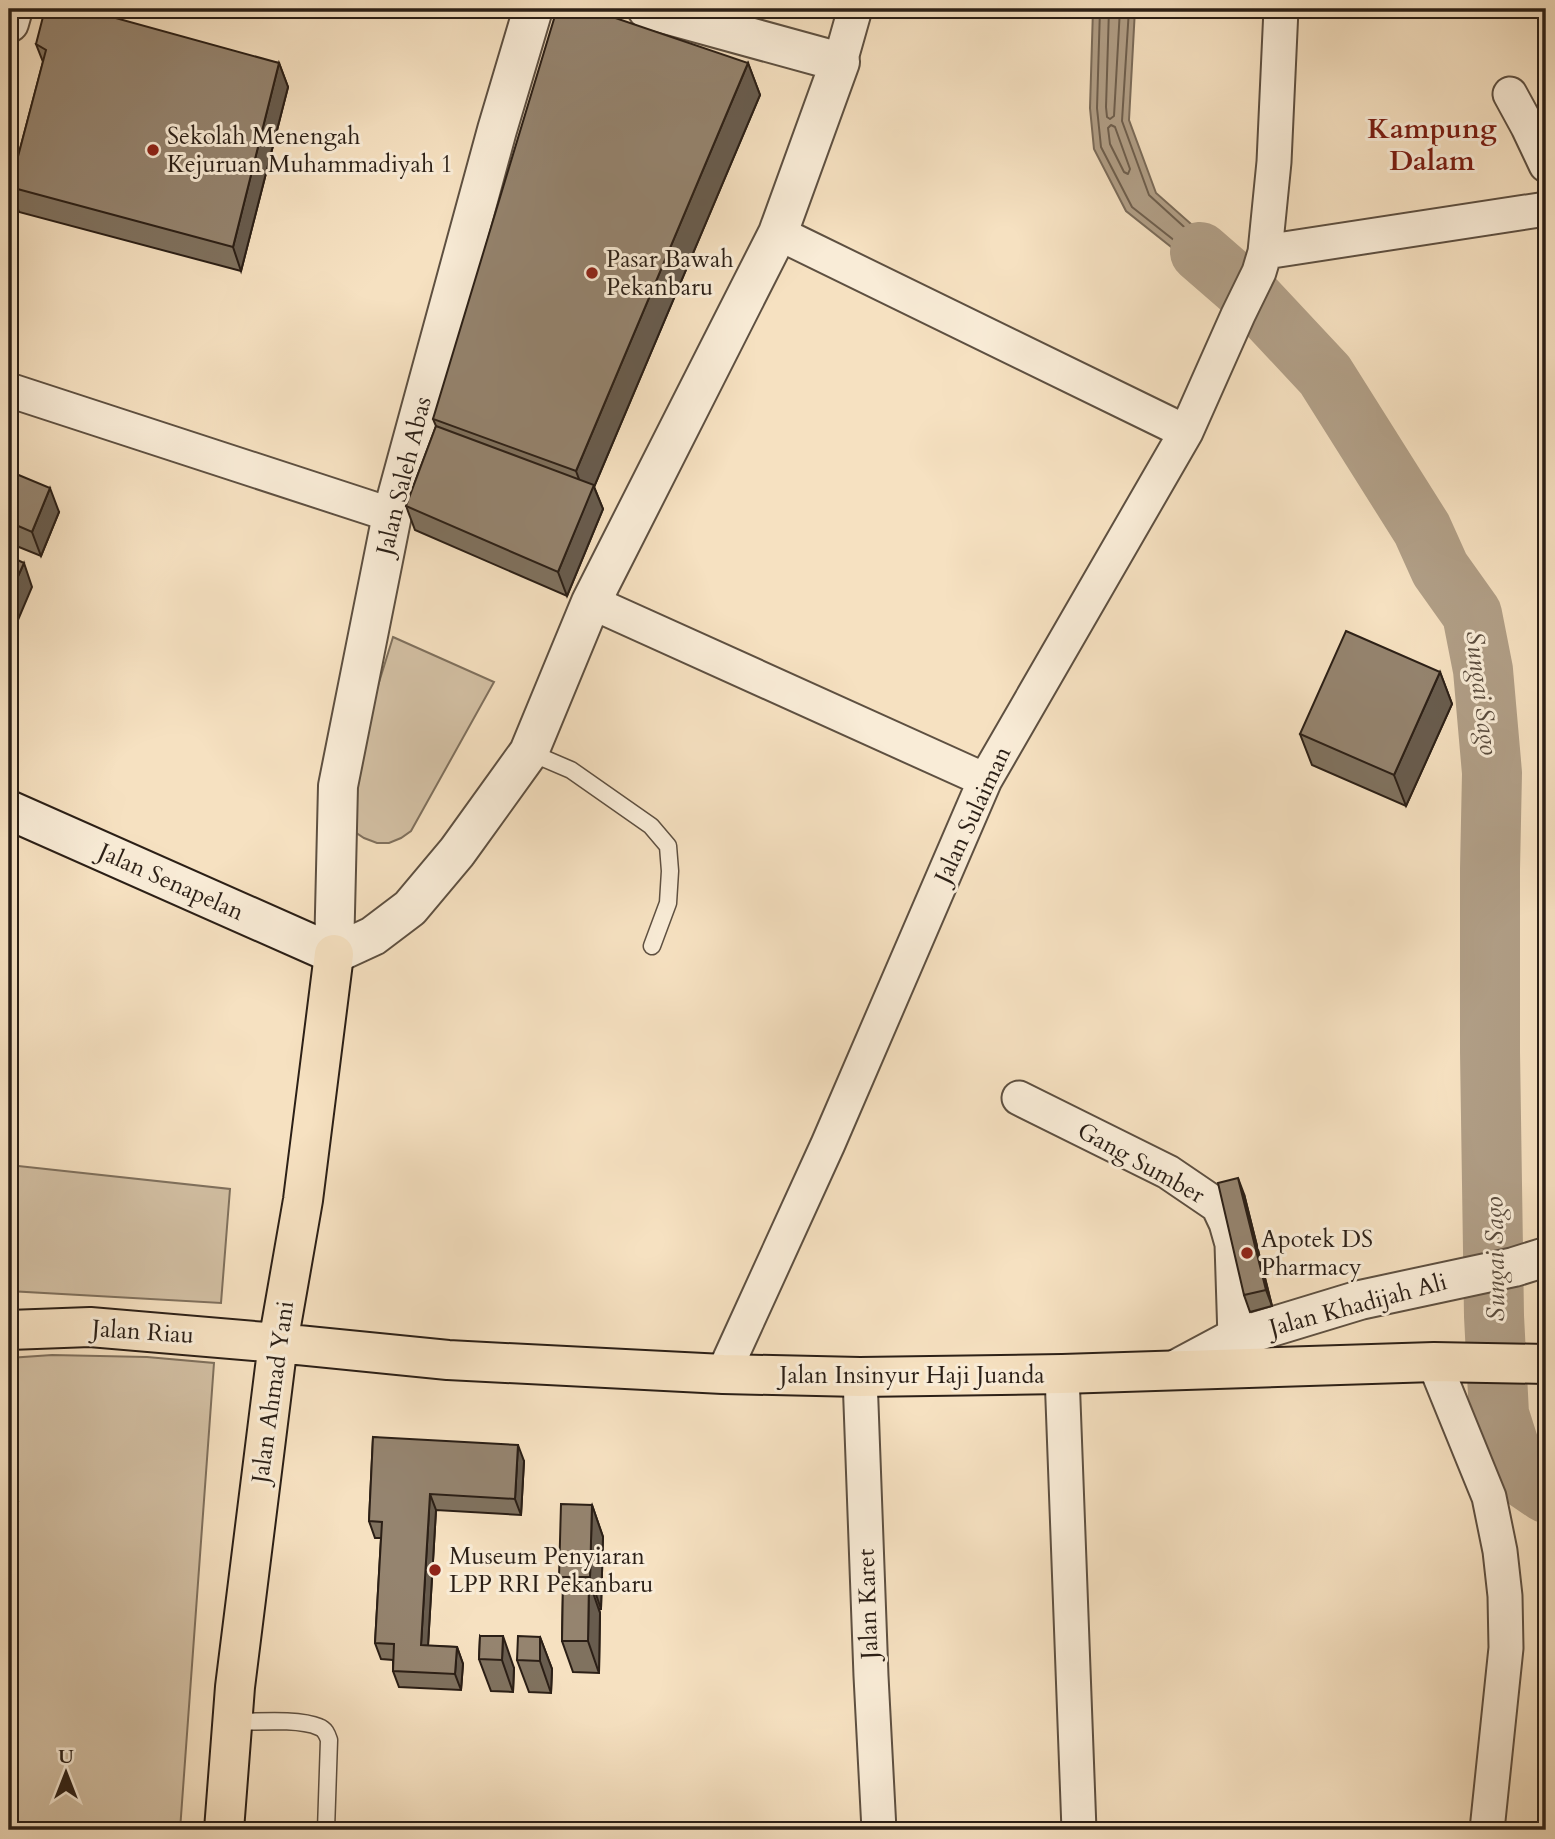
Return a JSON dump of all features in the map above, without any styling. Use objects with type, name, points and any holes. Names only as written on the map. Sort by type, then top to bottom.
[{"type":"main road","name":"Jalan Ahmad Yani","points":[[225,1830],[235,1687],[278,1343],[303,1200],[334,954]]},
{"type":"main road","name":"Jalan Riau","points":[[9,1330],[90,1327],[278,1343]]},
{"type":"main road","name":"Jalan Insinyur Haji Juanda","points":[[278,1343],[448,1360],[723,1374],[860,1377],[1062,1374],[1434,1362],[1535,1364]]},
{"type":"street","points":[[9,23],[13,9]]},
{"type":"street","name":"Jalan Saleh Abas","points":[[334,954],[338,786],[392,515],[497,130],[533,9]]},
{"type":"street","points":[[647,9],[840,62]]},
{"type":"street","points":[[334,954],[373,936],[410,908],[457,852],[529,752],[591,602],[778,233],[840,62],[855,9]]},
{"type":"street","points":[[1281,9],[1273,162],[1262,262],[1546,209]]},
{"type":"street","points":[[1510,94],[1546,165]]},
{"type":"street","points":[[778,233],[1186,432]]},
{"type":"street","name":"Jalan Sulaiman","points":[[723,1374],[824,1155],[985,780],[1186,432],[1262,262]]},
{"type":"street","points":[[9,390],[392,515]]},
{"type":"street","points":[[591,602],[985,780]]},
{"type":"street","name":"Jalan Senapelan","points":[[9,810],[334,954]]},
{"type":"street","name":"Gang Sumber","points":[[1019,1098],[1168,1172],[1218,1206],[1232,1244],[1235,1338]]},
{"type":"street","name":"Jalan Khadijah Ali","points":[[1177,1370],[1235,1338],[1360,1300],[1530,1262]]},
{"type":"street","points":[[1434,1362],[1489,1497],[1500,1551],[1505,1596],[1506,1648],[1487,1830]]},
{"type":"street","points":[[1062,1374],[1079,1830]]},
{"type":"street","name":"Jalan Karet","points":[[860,1377],[870,1676],[879,1830]]},
{"type":"lane","points":[[529,752],[571,770],[651,826],[668,846],[668,903],[652,946]]},
{"type":"lane","points":[[233,1722],[299,1722],[320,1727],[327,1733],[326,1830]]},
{"type":"shaded area","points":[[393,637],[494,682],[411,831],[389,843],[377,843],[355,832],[343,799]]},
{"type":"shaded area","points":[[9,1165],[230,1189],[221,1303],[9,1291]]},
{"type":"shaded area","points":[[52,1355],[147,1357],[214,1363],[180,1830],[9,1830],[9,1358]]},
{"type":"water","points":[[1093,9],[1135,9],[1129,120],[1156,193],[1243,270],[1253,298],[1229,293],[1126,211],[1094,149],[1090,108]]},
{"type":"building","name":"Sekolah Menengah Kejuruan Muhammadiyah 1","points":[[45,9],[83,9],[279,63],[233,247],[10,187],[46,50],[36,44]]},
{"type":"building","name":"Pasar Bawah Pekanbaru","points":[[557,9],[589,9],[748,63],[576,471],[433,419]]},
{"type":"building","points":[[436,426],[594,485],[558,572],[406,506]]},
{"type":"building","points":[[9,471],[50,488],[32,532],[9,522]]},
{"type":"building","points":[[9,556],[24,563],[9,596]]},
{"type":"building","points":[[1346,631],[1440,672],[1394,775],[1300,734]]},
{"type":"building","name":"Apotek DS Pharmacy","points":[[1238,1178],[1266,1290],[1244,1295],[1218,1183]]},
{"type":"building","points":[[373,1437],[518,1445],[515,1499],[430,1494],[421,1645],[457,1647],[455,1674],[393,1671],[394,1644],[375,1643],[382,1522],[369,1521]]},
{"type":"building","points":[[9,1480],[15,1493],[9,1495]]},
{"type":"building","points":[[561,1504],[592,1505],[590,1577],[559,1577]]},
{"type":"building","points":[[563,1581],[589,1581],[588,1641],[562,1641]]},
{"type":"building","points":[[480,1636],[503,1636],[502,1660],[479,1659]]},
{"type":"building","points":[[518,1636],[540,1637],[540,1661],[517,1660]]},
{"type":"waterway","name":"Sungai Sago","points":[[1200,252],[1253,298],[1325,375],[1422,529],[1440,569],[1472,614],[1483,670],[1492,773],[1490,1052],[1494,1316],[1499,1414],[1518,1474],[1546,1493]]},
{"type":"place","name":"Sekolah Menengah Kejuruan Muhammadiyah 1","points":[[153,150]]},
{"type":"place","name":"Pasar Bawah Pekanbaru","points":[[592,273]]},
{"type":"place","name":"Apotek DS Pharmacy","points":[[1247,1253]]},
{"type":"place","name":"Museum Penyiaran LPP RRI Pekanbaru","points":[[435,1570]]},
{"type":"district","name":"Kampung Dalam","points":[[1432,145]]}]
